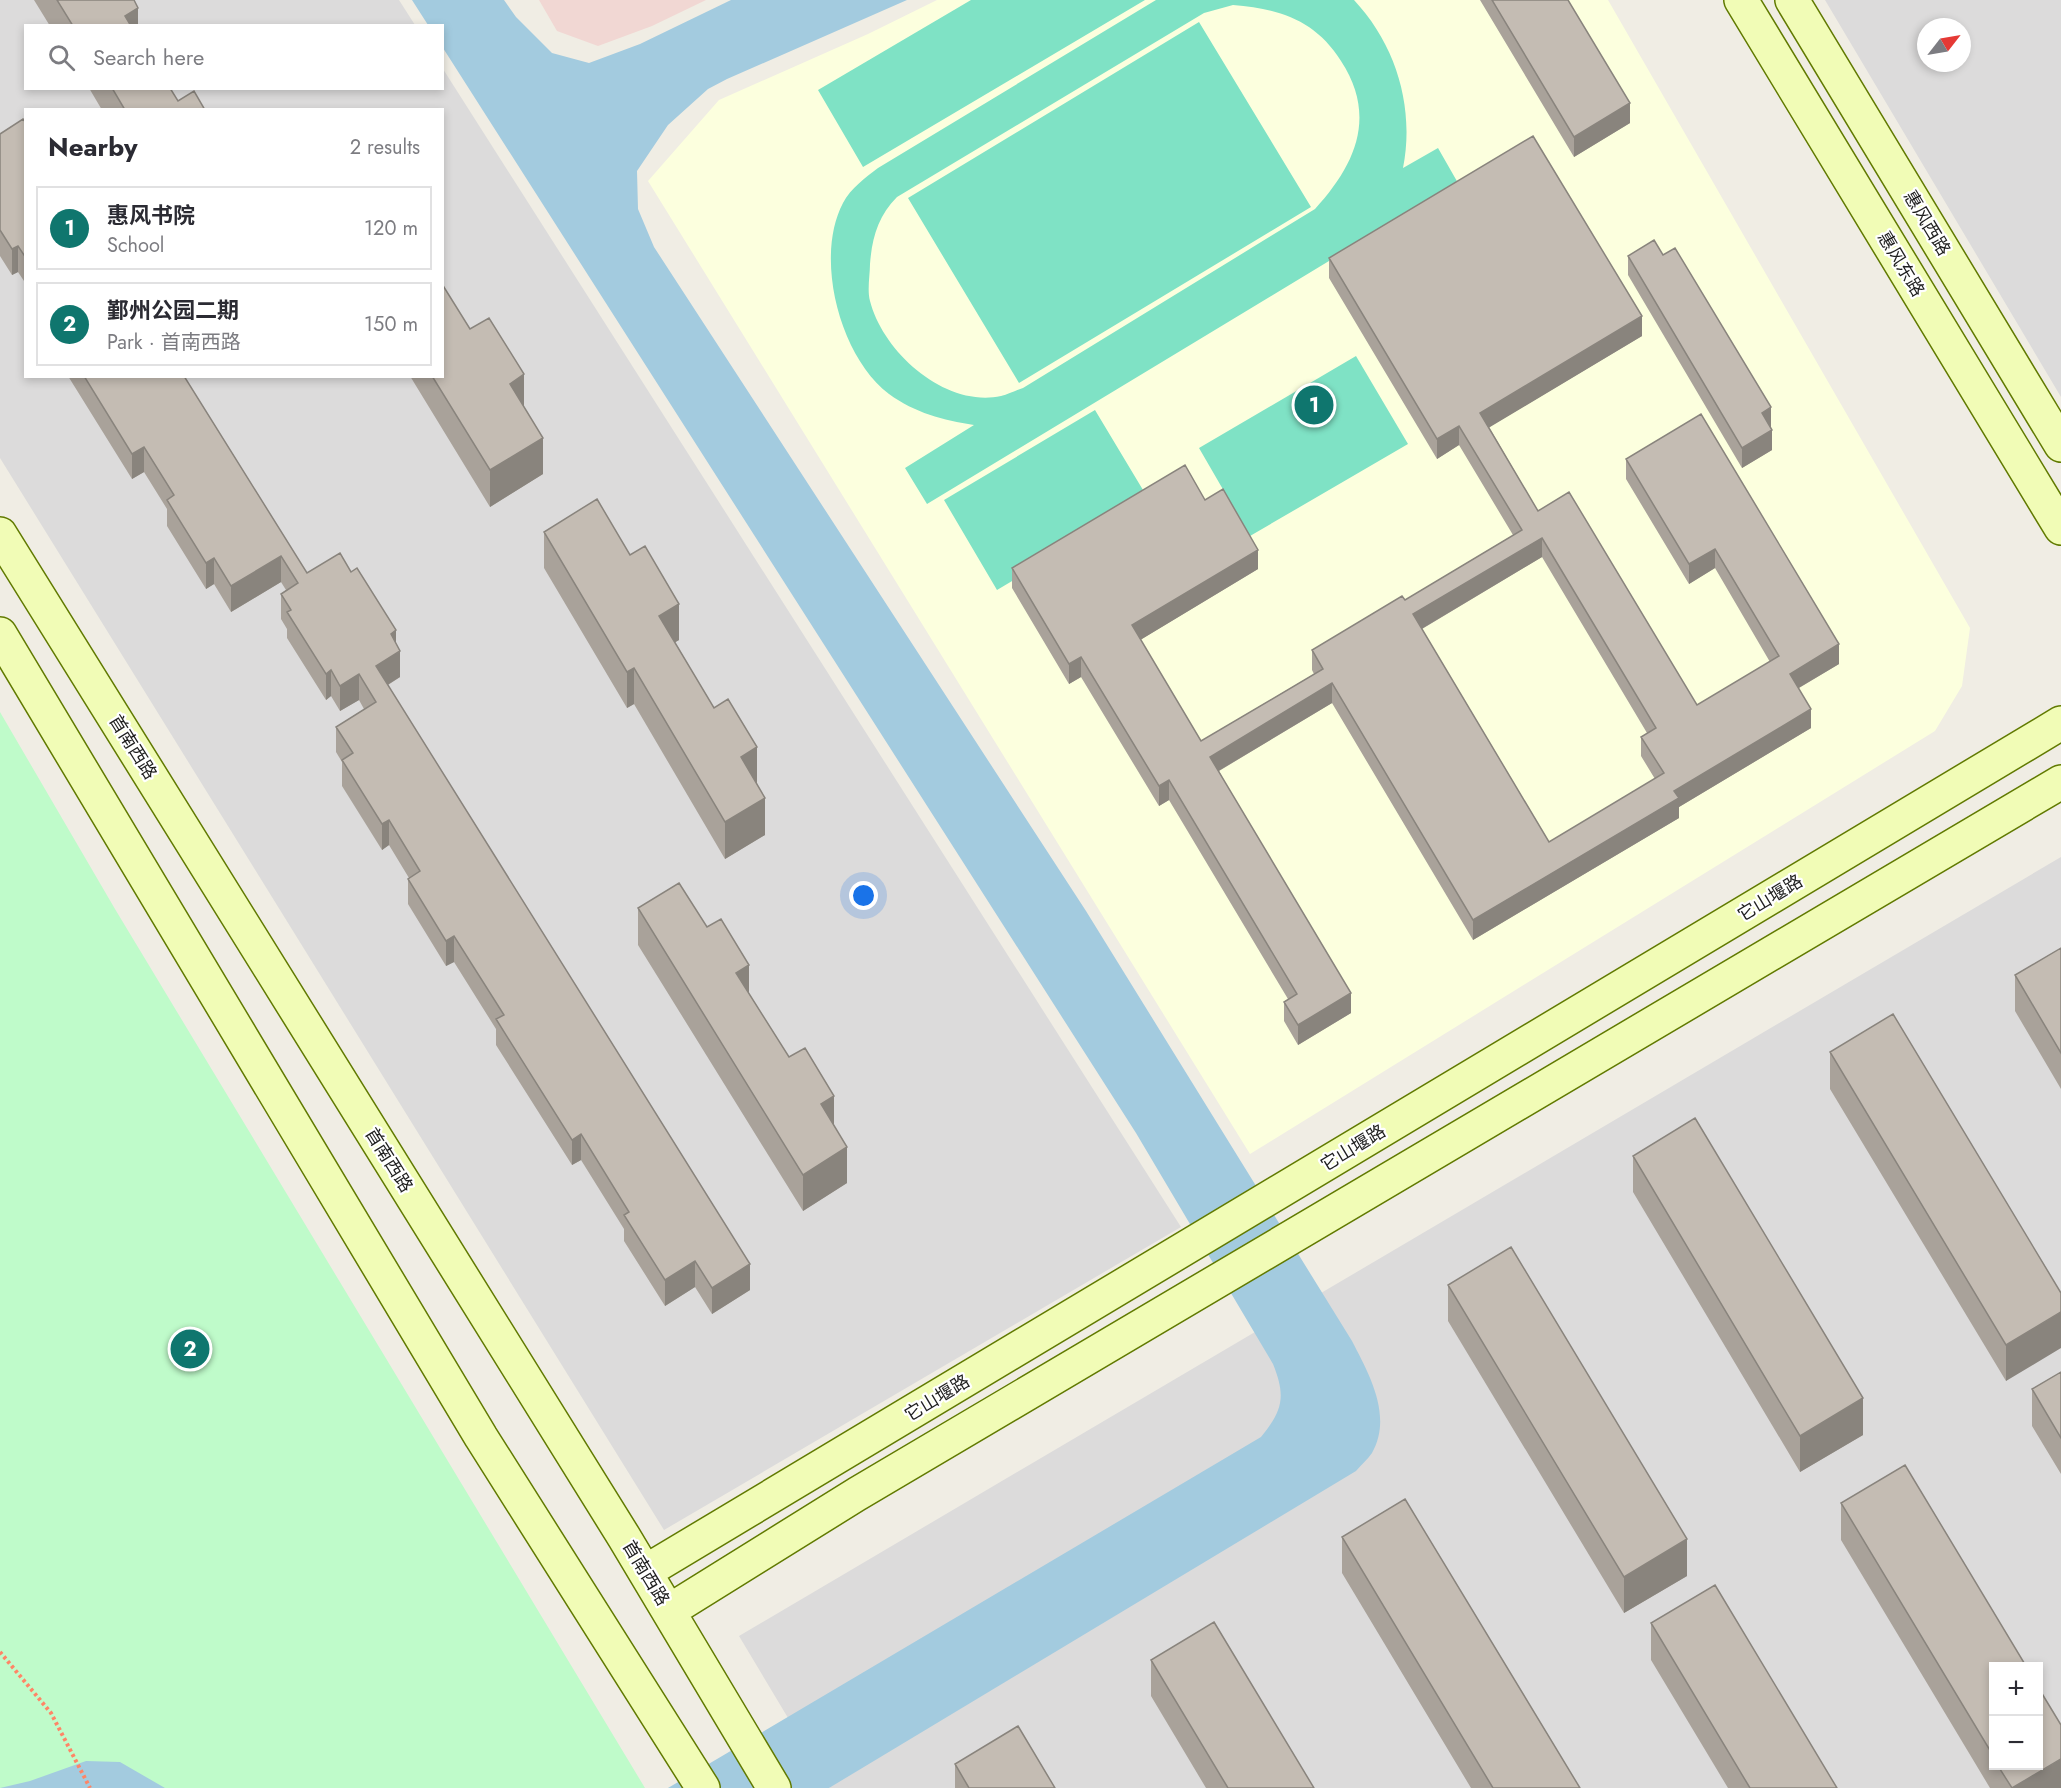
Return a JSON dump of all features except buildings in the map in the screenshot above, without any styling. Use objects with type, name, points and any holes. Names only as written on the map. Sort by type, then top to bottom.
[{"type":"street","name":"惠风东路","points":[[1741,0],[2061,528]]},
{"type":"street","name":"惠风西路","points":[[1792,0],[2061,445]]},
{"type":"street","name":"首南西路","points":[[0,534],[645,1572],[774,1788]]},
{"type":"street","points":[[0,634],[481,1437],[703,1788]]},
{"type":"street","name":"它山堰路","points":[[645,1572],[2061,723]]},
{"type":"street","points":[[669,1611],[867,1488],[2061,782]]},
{"type":"path","points":[[0,1652],[51,1713],[90,1788]]},
{"type":"shaded area","points":[[0,0],[399,0],[414,24],[24,24],[24,90],[444,90],[444,71],[1181,1227],[664,1530],[0,458]]},
{"type":"shaded area","points":[[539,0],[706,0],[652,26],[598,46],[557,31]]},
{"type":"shaded area","points":[[937,0],[1608,0],[1970,628],[1962,686],[1935,731],[1250,1154],[648,181],[719,100],[868,34]]},
{"type":"shaded area","points":[[1825,0],[2061,0],[2061,397]]},
{"type":"shaded area","points":[[2061,857],[2061,1788],[830,1788],[739,1636]]},
{"type":"green space","points":[[971,0],[1145,0],[863,167],[818,90]]},
{"type":"green space","points":[[1156,0],[1354,0],[1381,37],[1399,78],[1406,122],[1403,168],[1438,148],[1458,183],[927,504],[905,468],[974,425],[919,411],[889,394],[872,377],[857,356],[845,332],[832,278],[831,251],[835,225],[843,203],[854,188],[878,168]],"holes":[[[1233,5],[1281,14],[1308,26],[1331,47],[1352,81],[1358,101],[1357,139],[1351,157],[1341,175],[1315,209],[1023,388],[1007,394],[980,397],[959,393],[938,385],[902,357],[877,320],[869,292],[874,236],[890,204],[897,197],[1204,13]]]},
{"type":"green space","points":[[1199,22],[1311,207],[1019,383],[908,198]]},
{"type":"green space","points":[[1356,356],[1408,444],[1250,536],[1199,448]]},
{"type":"green space","points":[[1095,410],[1149,500],[997,590],[944,500]]},
{"type":"green space","points":[[0,712],[115,909],[645,1788],[0,1788]]},
{"type":"water","points":[[412,0],[504,0],[516,17],[552,53],[589,63],[640,44],[731,0],[907,0],[708,89],[668,125],[637,171],[638,209],[654,247],[1086,911],[1352,1341],[1376,1396],[1380,1425],[1378,1439],[1372,1453],[1356,1471],[829,1788],[668,1788],[1261,1437],[1278,1410],[1280,1385],[1273,1364],[1136,1133],[444,50],[444,24],[427,24]]},
{"type":"water","points":[[86,1761],[120,1762],[165,1788],[0,1788],[30,1781]]},
{"type":"place","name":"惠风书院","points":[[1314,405]]},
{"type":"place","name":"鄞州公园二期","points":[[190,1349]]}]
